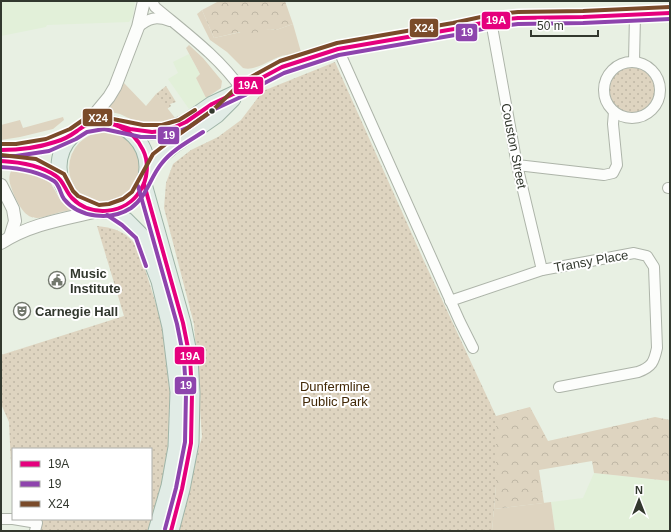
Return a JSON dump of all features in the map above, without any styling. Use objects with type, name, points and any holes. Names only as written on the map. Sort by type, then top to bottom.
[{"type":"main road","points":[[1,150],[48,145],[79,130],[104,122],[142,131],[163,131],[186,122],[212,104],[242,90],[282,67],[338,49],[454,29],[491,21],[518,18],[670,13]]},
{"type":"main road","points":[[104,210],[126,204],[137,196],[157,159],[174,145],[217,115],[242,90]]},
{"type":"main road","points":[[117,125],[132,134],[142,146],[147,162],[145,181],[183,324],[190,358],[192,393],[191,443],[182,489],[170,531]]},
{"type":"main road","points":[[79,130],[61,151],[59,162],[60,178],[68,195],[74,200],[88,208],[104,210],[126,220],[141,235],[159,281],[170,327],[178,392],[176,447],[169,486],[156,531]]},
{"type":"main road","points":[[1,161],[33,164],[60,178]]},
{"type":"street","points":[[79,130],[113,92],[126,62],[146,1],[207,51],[233,77],[242,90]]},
{"type":"street","points":[[634,62],[635,15]]},
{"type":"street","points":[[138,27],[145,21],[154,18],[162,19],[175,24]]},
{"type":"street","name":"Couston Street","points":[[491,21],[516,166],[542,270]]},
{"type":"street","points":[[338,49],[450,301],[473,348]]},
{"type":"street","points":[[634,62],[651,70],[657,78],[659,92],[655,105],[649,112],[641,117],[622,117],[614,112],[608,105],[604,97],[604,88],[610,72],[617,66],[634,62]]},
{"type":"street","points":[[516,166],[604,175],[613,173],[617,165],[613,124],[614,112]]},
{"type":"street","points":[[1,185],[13,209],[15,221],[6,240]]},
{"type":"street","points":[[6,240],[51,221],[104,210]]},
{"type":"street","name":"Transy Place","points":[[450,301],[542,270],[634,253],[647,256],[654,267],[657,348],[654,359],[648,368],[638,372],[559,387]]},
{"type":"street","points":[[1,519],[12,519]]},
{"type":"street","points":[[16,520],[36,527]]},
{"type":"shaded area","points":[[1,1],[135,1],[133,16],[129,22],[47,25],[46,27],[1,36]]},
{"type":"shaded area","points":[[189,54],[200,74],[196,78],[206,98],[189,109],[168,79],[178,73],[173,62]]},
{"type":"shaded area","points":[[594,473],[670,481],[670,531],[555,531],[551,502],[583,498]]},
{"type":"green space","points":[[219,1],[285,1],[293,24],[276,30],[270,29],[243,36],[240,32],[214,38],[202,10]]},
{"type":"green space","points":[[202,10],[214,38],[241,32],[270,29],[276,30],[293,24],[301,52],[281,56],[254,68],[243,68],[227,52],[210,40],[197,14]]},
{"type":"green space","points":[[189,45],[203,58],[222,81],[221,88],[206,98],[196,78],[200,74],[186,48]]},
{"type":"green space","name":"Dunfermline Public Park","points":[[335,62],[424,261],[496,416],[496,486],[492,531],[175,531],[202,437],[194,324],[164,208],[166,183],[173,164],[191,150],[218,137],[241,120],[263,91]]},
{"type":"green space","points":[[627,66],[637,66],[649,73],[656,85],[656,95],[649,107],[637,114],[627,114],[619,110],[612,103],[608,95],[608,85],[612,77],[619,70]]},
{"type":"green space","points":[[124,83],[146,106],[156,94],[176,119],[156,123],[158,126],[139,123],[120,114],[106,111],[106,108],[118,91],[120,91]]},
{"type":"green space","points":[[166,86],[176,102],[170,104],[171,106],[167,109],[156,94]]},
{"type":"green space","points":[[63,117],[64,120],[53,129],[1,140],[1,125],[20,120],[23,128]]},
{"type":"green space","points":[[98,132],[112,132],[131,142],[141,161],[141,175],[131,194],[112,204],[98,204],[79,194],[69,175],[69,161],[79,142]]},
{"type":"green space","points":[[29,168],[39,172],[50,182],[61,201],[72,210],[37,218],[26,214],[14,195],[9,177],[11,171],[13,170],[17,169],[28,171]]},
{"type":"green space","points":[[97,226],[111,228],[123,233],[136,246],[140,253],[162,323],[172,397],[169,452],[159,502],[149,531],[39,531],[42,520],[152,520],[152,448],[12,448],[12,487],[9,422],[1,404],[1,355],[124,316]]},
{"type":"green space","points":[[530,407],[548,441],[655,417],[670,420],[670,481],[594,473],[592,461],[539,470],[544,503],[494,509],[496,486],[496,416]]},
{"type":"green space","points":[[551,502],[555,531],[492,531],[494,509]]},
{"type":"transit line","name":"X24","points":[[1,155],[36,159],[64,174],[73,191],[78,196],[99,205],[109,204],[123,199],[132,192],[153,154],[213,110],[239,85],[280,61],[337,43],[453,23],[490,15],[518,12],[670,7]]},
{"type":"transit line","name":"19A","points":[[117,125],[130,129],[152,132],[163,131],[175,127],[186,122],[212,104],[242,90],[282,67],[338,49],[454,29],[491,21],[518,18],[670,13]]},
{"type":"transit line","name":"19","points":[[1,156],[16,156],[49,151],[76,139],[87,132],[104,129],[141,137],[165,137],[189,127],[215,109],[245,95],[284,73],[339,55],[455,35],[492,27],[518,24],[670,19]]},
{"type":"transit line","name":"X24","points":[[1,144],[16,144],[46,139],[70,129],[83,120],[103,117],[143,125],[162,125],[179,120],[195,110]]},
{"type":"transit line","name":"19A","points":[[1,150],[14,150],[42,146],[66,138],[86,125],[95,123],[112,124],[127,131],[139,143],[145,155],[147,170],[143,186],[134,199],[117,209],[98,211],[89,209],[72,198],[59,178],[50,172],[30,165],[1,161]]},
{"type":"transit line","name":"19","points":[[1,167],[28,171],[42,175],[54,181],[58,185],[64,199],[70,205],[87,214],[96,216],[114,215],[131,208],[145,193],[158,169],[166,158],[203,132]]},
{"type":"transit line","name":"19A","points":[[144,184],[183,323],[190,358],[192,393],[191,443],[182,489],[171,531]]},
{"type":"transit line","name":"19","points":[[138,186],[177,324],[184,359],[186,393],[185,442],[176,488],[165,529]]},
{"type":"transit line","name":"19","points":[[107,215],[122,225],[136,238],[146,266]]},
{"type":"place","name":"Music Institute","points":[[57,280]]},
{"type":"place","name":"Carnegie Hall","points":[[22,311]]}]
